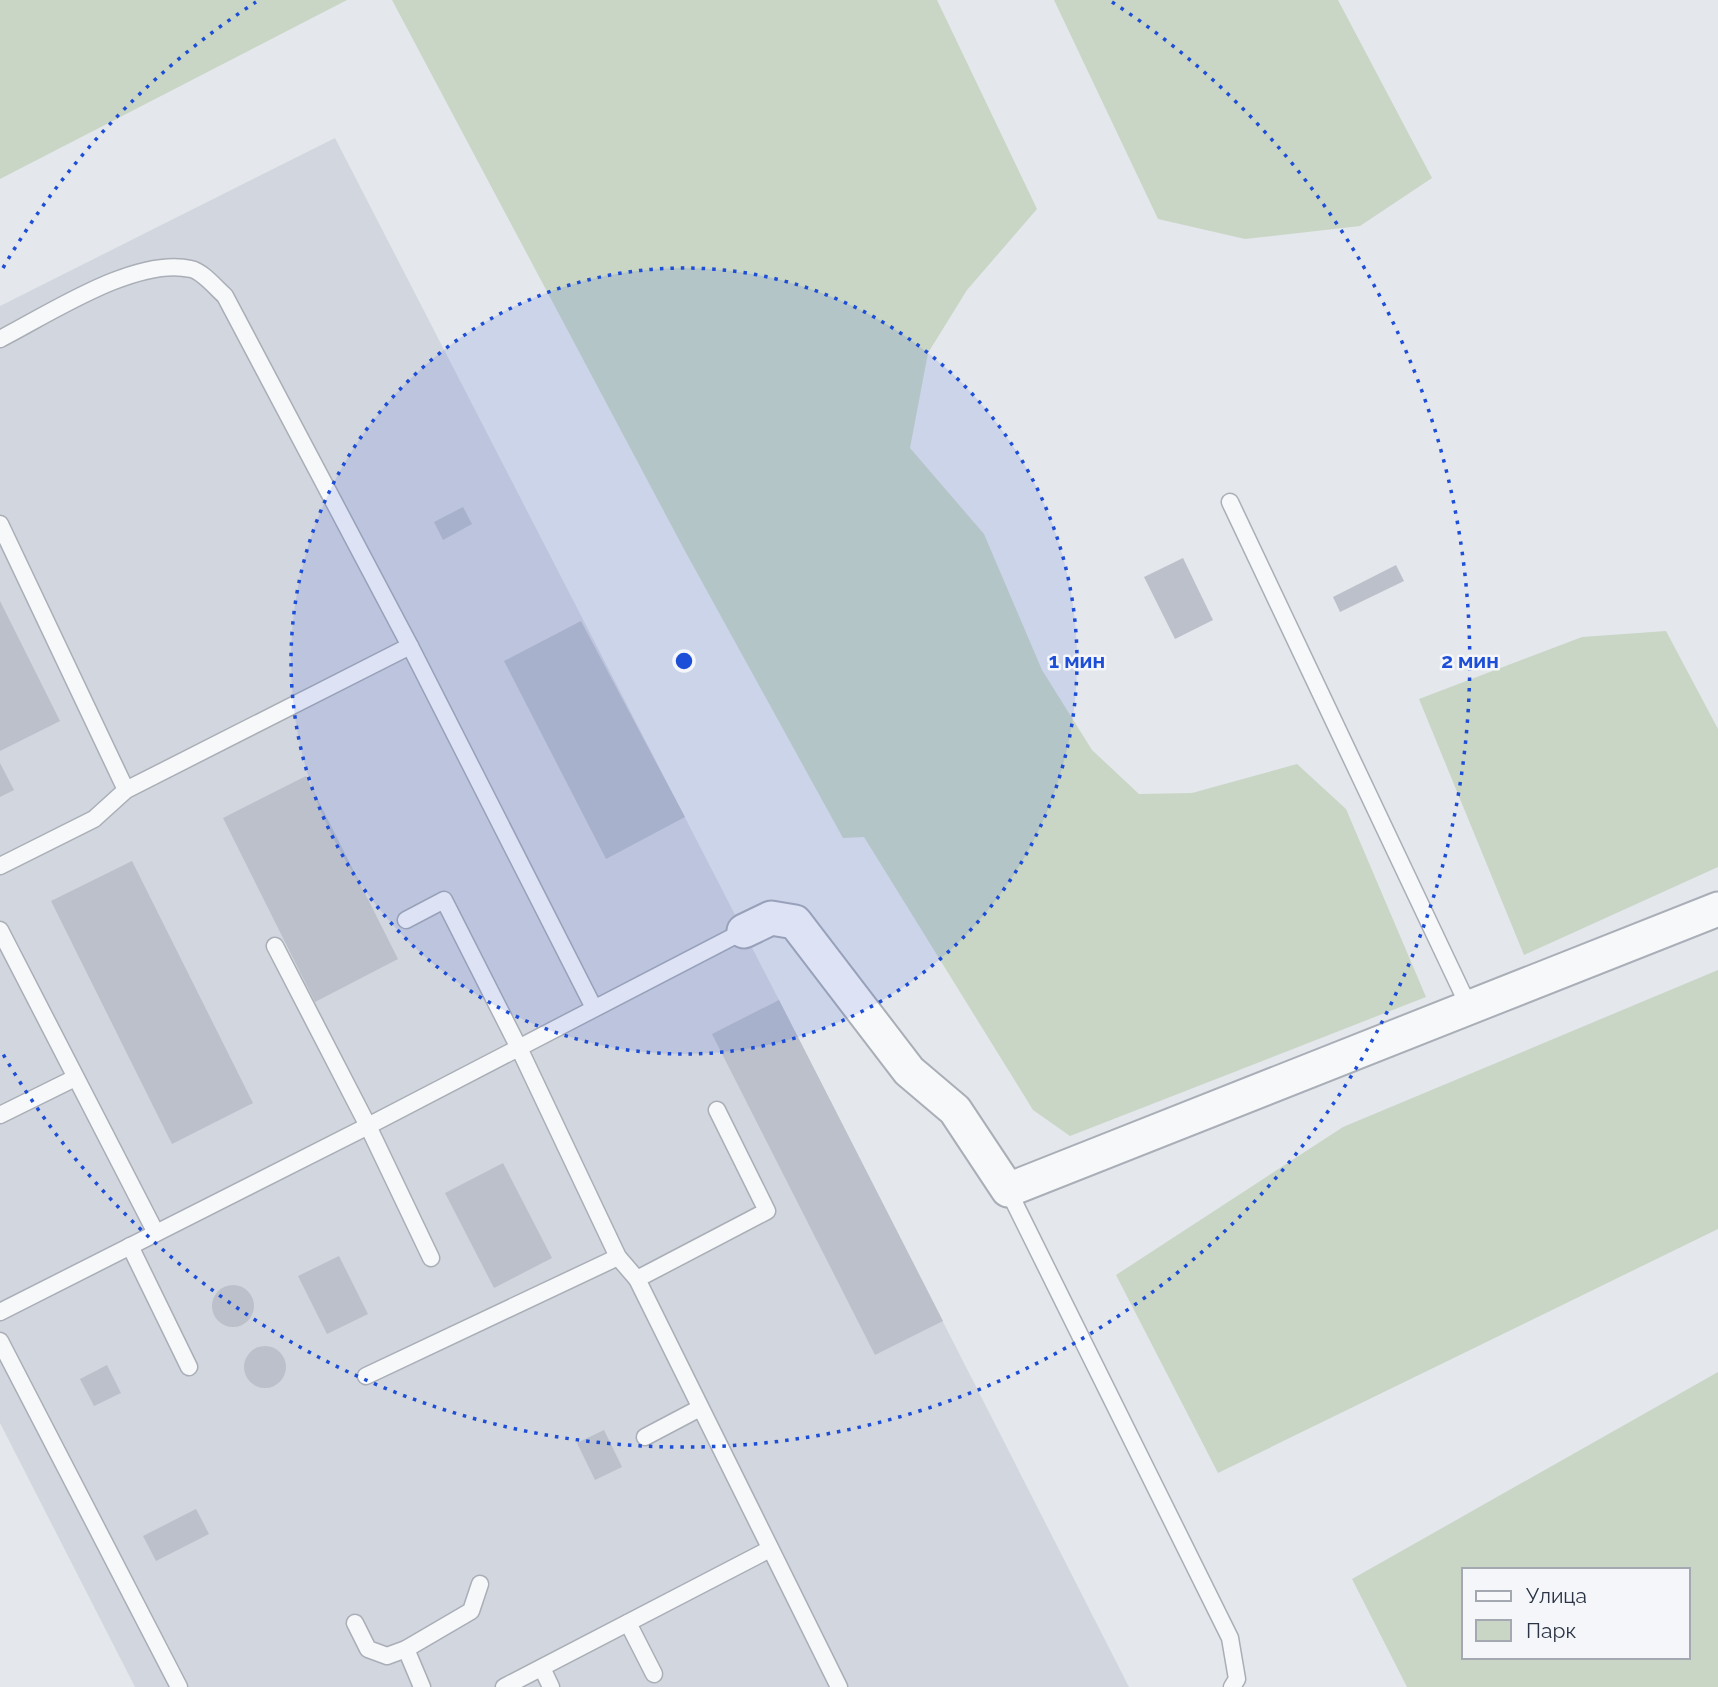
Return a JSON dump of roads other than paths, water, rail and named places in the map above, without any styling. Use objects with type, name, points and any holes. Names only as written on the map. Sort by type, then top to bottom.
[{"type":"street","points":[[744,932],[771,918],[795,922],[909,1071],[955,1110],[1008,1190],[1718,909]]},
{"type":"lane","points":[[0,339],[122,277],[156,267],[194,269],[225,296],[410,646],[594,1008]]},
{"type":"lane","points":[[1230,502],[1470,1009]]},
{"type":"lane","points":[[0,524],[126,790]]},
{"type":"lane","points":[[0,866],[94,818],[126,790],[410,646]]},
{"type":"lane","points":[[406,920],[444,900],[519,1048],[618,1257],[637,1279],[839,1687]]},
{"type":"lane","points":[[0,930],[156,1233]]},
{"type":"lane","points":[[0,1312],[744,932]]},
{"type":"lane","points":[[275,946],[368,1126],[431,1258]]},
{"type":"lane","points":[[0,1115],[75,1078]]},
{"type":"lane","points":[[637,1279],[767,1211],[717,1110]]},
{"type":"lane","points":[[1008,1190],[1230,1638],[1237,1679],[1232,1687]]},
{"type":"lane","points":[[130,1247],[189,1367]]},
{"type":"lane","points":[[366,1376],[618,1257]]},
{"type":"lane","points":[[0,1341],[179,1687]]},
{"type":"lane","points":[[645,1437],[700,1408]]},
{"type":"lane","points":[[504,1687],[770,1549]]},
{"type":"lane","points":[[355,1623],[368,1649],[387,1656],[406,1649],[471,1611],[480,1584]]},
{"type":"lane","points":[[628,1623],[654,1674]]},
{"type":"lane","points":[[406,1649],[422,1687]]},
{"type":"lane","points":[[542,1668],[551,1687]]}]
